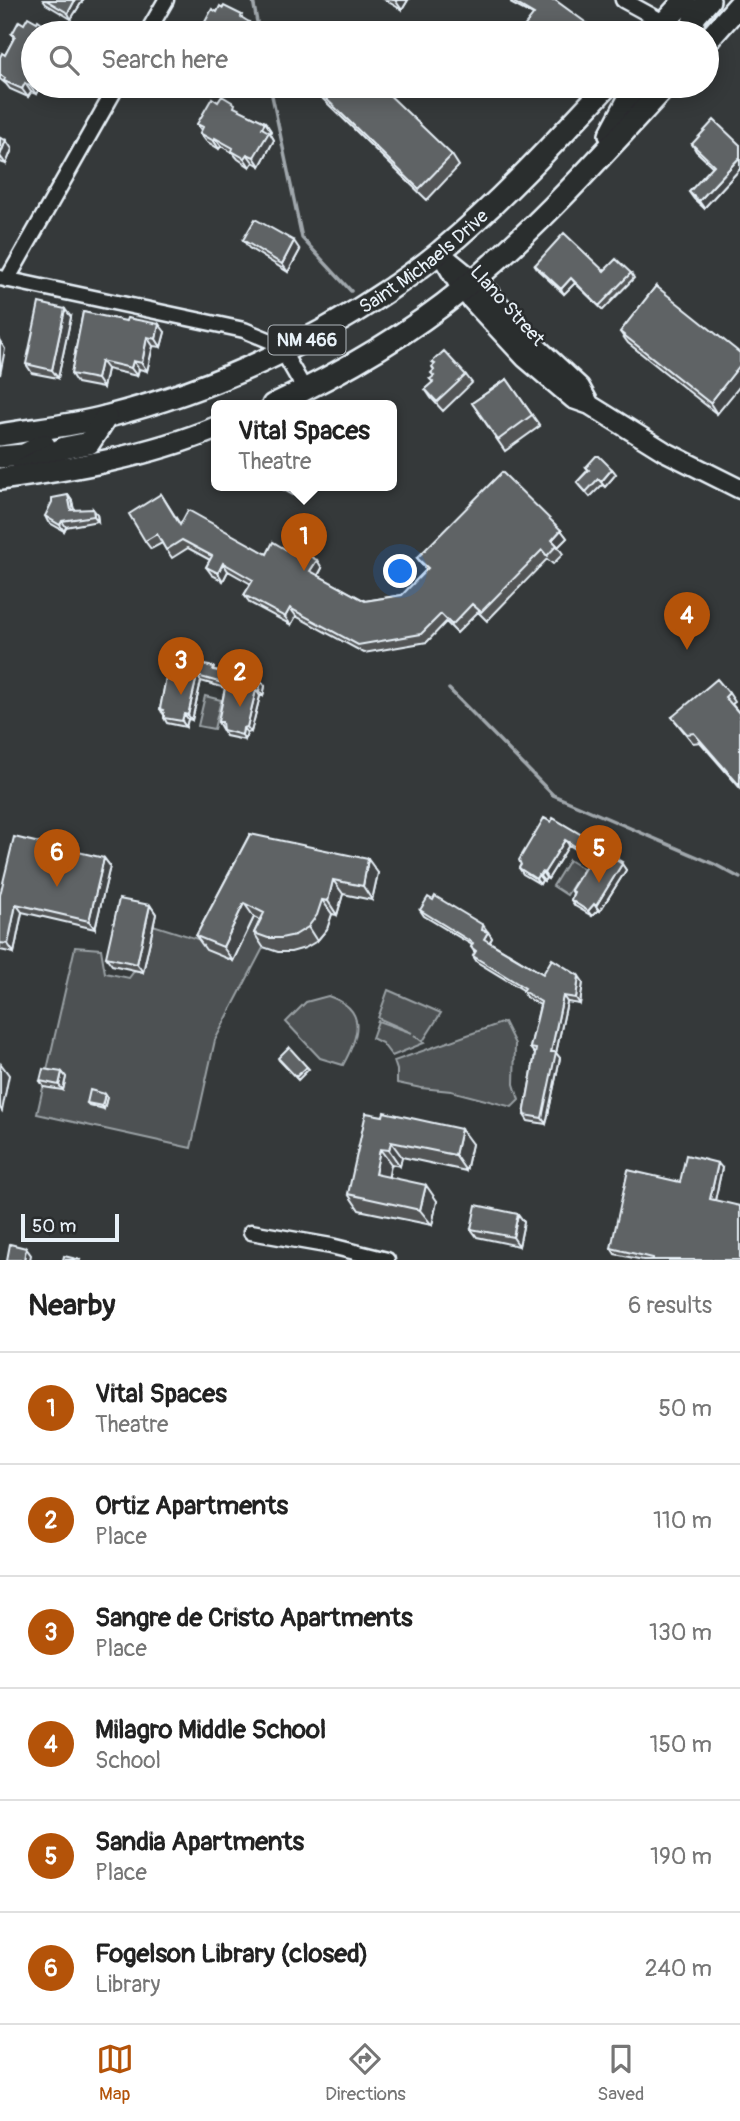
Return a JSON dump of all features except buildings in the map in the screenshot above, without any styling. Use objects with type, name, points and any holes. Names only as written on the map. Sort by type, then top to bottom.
[{"type":"main road","points":[[670,21],[685,0]]},
{"type":"main road","points":[[694,21],[709,0]]},
{"type":"main road","points":[[719,28],[740,4]]},
{"type":"main road","name":"Saint Michaels Drive","points":[[0,435],[97,419],[205,387],[283,352],[332,326],[440,253],[509,190],[596,98]]},
{"type":"main road","points":[[596,161],[629,98]]},
{"type":"main road","name":"NM 466","points":[[284,400],[391,340],[468,285],[555,205],[655,98]]},
{"type":"main road","points":[[0,457],[24,455],[97,419]]},
{"type":"main road","points":[[0,479],[64,448],[89,443],[97,419]]},
{"type":"main road","points":[[0,479],[108,461],[211,430]]},
{"type":"street","points":[[154,21],[166,0]]},
{"type":"street","points":[[623,0],[651,21]]},
{"type":"street","points":[[110,98],[3,279],[244,330],[271,341],[283,352],[305,390]]},
{"type":"street","name":"Llano Street","points":[[440,253],[468,285],[489,293],[539,349],[580,387],[590,405],[664,451],[740,489]]},
{"type":"street","points":[[251,1232],[331,1246],[387,1260]]},
{"type":"shaded area","points":[[205,696],[221,700],[214,729],[198,726]]},
{"type":"shaded area","points":[[569,860],[583,869],[567,895],[553,886]]},
{"type":"shaded area","points":[[263,899],[274,927],[215,1040],[191,1148],[37,1114],[75,947],[101,949],[105,973],[129,978],[135,970],[143,972],[153,925],[210,943]]},
{"type":"shaded area","points":[[388,990],[441,1013],[423,1041],[414,1035],[424,1043],[392,1056],[382,1043],[372,1038],[378,1021],[412,1033],[378,1018]]},
{"type":"shaded area","points":[[328,996],[341,1002],[355,1016],[356,1034],[343,1065],[320,1058],[286,1022],[306,1002]]},
{"type":"shaded area","points":[[504,1022],[515,1044],[514,1084],[519,1100],[512,1107],[451,1091],[397,1083],[394,1061]]},
{"type":"waterway","points":[[253,0],[257,21]]},
{"type":"waterway","points":[[273,98],[302,238],[351,291]]},
{"type":"waterway","points":[[449,689],[553,795],[714,864],[740,878]]},
{"type":"place","name":"Vital Spaces","points":[[304,571]]},
{"type":"place","name":"Milagro Middle School","points":[[687,650]]},
{"type":"place","name":"Sangre de Cristo Apartments","points":[[181,695]]},
{"type":"place","name":"Ortiz Apartments","points":[[240,707]]},
{"type":"place","name":"Sandia Apartments","points":[[599,883]]},
{"type":"place","name":"Fogelson Library (closed)","points":[[57,887]]}]
